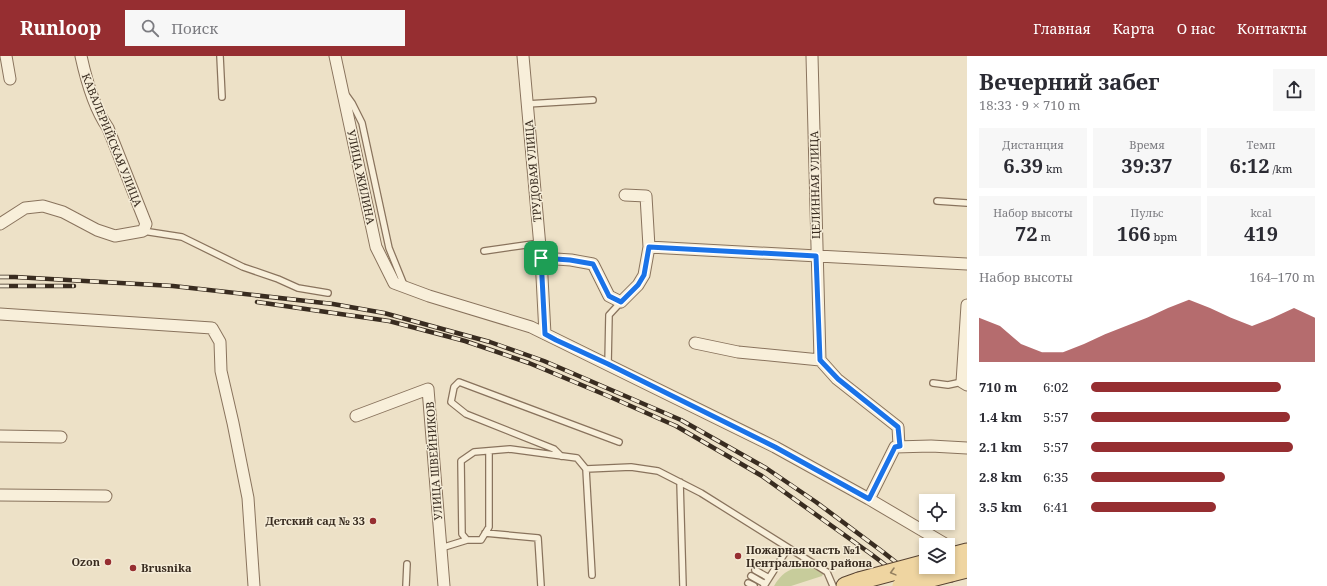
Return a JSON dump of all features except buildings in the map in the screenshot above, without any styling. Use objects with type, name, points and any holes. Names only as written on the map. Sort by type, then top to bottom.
[{"type":"main road","points":[[852,584],[919,565]]},
{"type":"main road","points":[[901,586],[923,574]]},
{"type":"street","points":[[6,56],[10,79]]},
{"type":"street","name":"КАВАЛЕРИЙСКАЯ УЛИЦА","points":[[80,56],[100,117],[108,128],[144,228]]},
{"type":"street","name":"УЛИЦА ЖИЛИНА","points":[[335,56],[376,247],[394,283],[404,288],[531,327],[545,334]]},
{"type":"street","name":"ТРУДОВАЯ УЛИЦА","points":[[523,56],[540,243],[545,334]]},
{"type":"street","name":"ЦЕЛИННАЯ УЛИЦА","points":[[812,56],[816,256],[820,360]]},
{"type":"street","points":[[541,258],[570,260],[593,264],[609,296],[621,302],[638,285],[644,275],[649,247],[646,196],[625,195]]},
{"type":"street","points":[[0,224],[24,208],[43,206],[63,212],[97,230],[115,236],[144,228]]},
{"type":"street","points":[[649,247],[967,264]]},
{"type":"street","points":[[964,383],[967,305]]},
{"type":"street","points":[[0,314],[212,328],[220,342],[221,371],[248,498],[254,586]]},
{"type":"street","points":[[545,334],[775,447],[869,499],[927,538]]},
{"type":"street","points":[[695,343],[738,352],[820,360],[838,379],[898,427],[900,446]]},
{"type":"street","name":"УЛИЦА ШВЕЙНИКОВ","points":[[356,416],[428,390],[444,586]]},
{"type":"street","points":[[0,436],[61,437]]},
{"type":"street","points":[[869,499],[895,447],[967,448]]},
{"type":"street","points":[[0,495],[106,496]]},
{"type":"lane","points":[[220,56],[222,97]]},
{"type":"lane","points":[[527,104],[593,100]]},
{"type":"lane","points":[[937,201],[967,203]]},
{"type":"lane","points":[[144,228],[182,237],[242,267],[278,279],[298,288],[328,293]]},
{"type":"lane","points":[[484,251],[540,243]]},
{"type":"lane","points":[[608,364],[609,315],[621,302]]},
{"type":"lane","points":[[562,456],[554,449],[466,414],[451,402],[454,387],[459,382],[619,442]]},
{"type":"lane","points":[[933,383],[948,385],[964,383]]},
{"type":"lane","points":[[467,540],[462,534],[461,460],[474,452],[510,449],[577,458],[586,469],[592,575]]},
{"type":"lane","points":[[441,548],[467,540],[481,540],[489,527],[489,451]]},
{"type":"lane","points":[[586,469],[631,467],[658,471],[702,493],[827,572],[833,586]]},
{"type":"lane","points":[[680,482],[683,586]]},
{"type":"lane","points":[[486,533],[538,538],[541,586]]},
{"type":"lane","points":[[751,576],[764,585],[788,548]]},
{"type":"lane","points":[[406,586],[407,564]]},
{"type":"lane","points":[[755,570],[769,578]]},
{"type":"lane","points":[[748,582],[754,586]]},
{"type":"green space","points":[[801,566],[813,568],[823,574],[822,576],[791,586],[774,586],[779,578],[785,573]]},
{"type":"railway","points":[[0,277],[173,286],[333,304],[384,313],[490,342],[544,361],[681,420],[766,468],[816,502],[926,586]]},
{"type":"railway","points":[[0,286],[74,286]]},
{"type":"railway","points":[[257,302],[389,321],[465,341],[529,363],[608,396],[676,426],[762,476],[913,586]]},
{"type":"place","name":"Детский сад № 33","points":[[373,521]]},
{"type":"place","name":"Пожарная часть №1 Центрального района","points":[[738,556]]},
{"type":"place","name":"Ozon","points":[[108,562]]},
{"type":"place","name":"Brusnika","points":[[133,568]]},
{"type":"route","points":[[649,247],[816,256],[820,360],[838,379],[898,427],[900,446],[895,447],[869,499],[775,447],[545,334],[541,258],[570,260],[593,264],[609,296],[621,302],[638,285],[644,275],[649,247]]}]
